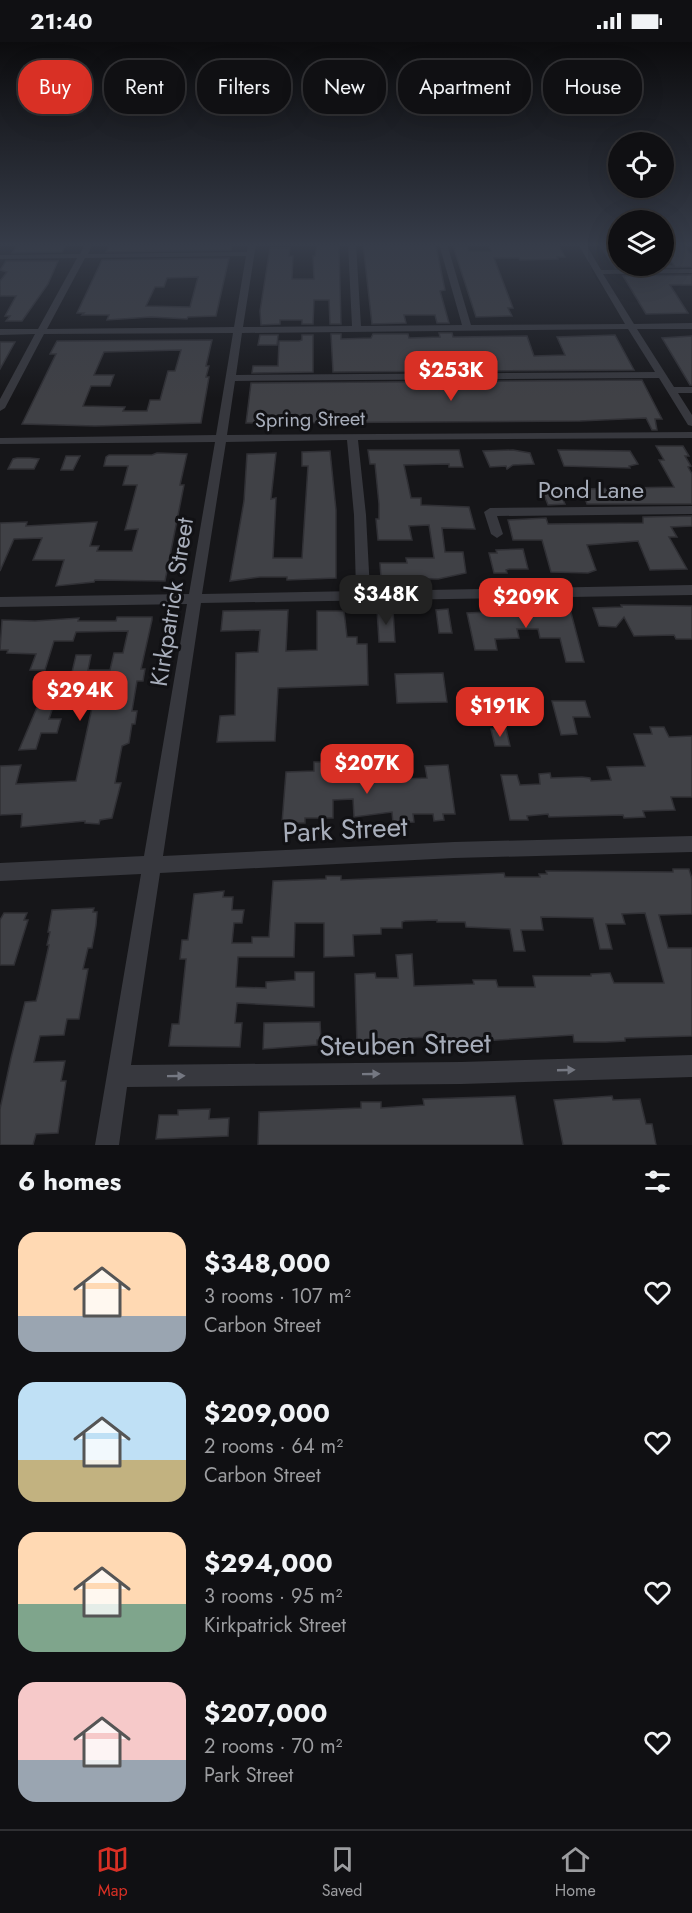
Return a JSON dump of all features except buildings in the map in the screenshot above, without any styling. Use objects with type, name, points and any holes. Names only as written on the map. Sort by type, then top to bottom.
[{"type":"street","points":[[0,408],[62,295]]},
{"type":"street","name":"Kirkpatrick Street","points":[[107,1145],[244,295]]},
{"type":"street","points":[[355,295],[357,329]]},
{"type":"street","points":[[458,295],[467,328]]},
{"type":"street","points":[[612,295],[692,423]]},
{"type":"street","points":[[0,332],[692,326]]},
{"type":"street","points":[[231,378],[662,375]]},
{"type":"street","points":[[671,390],[692,390]]},
{"type":"street","name":"Spring Street","points":[[0,441],[692,435]]},
{"type":"street","points":[[352,437],[360,515],[363,596]]},
{"type":"street","name":"Pond Lane","points":[[497,534],[490,512],[692,510]]},
{"type":"street","points":[[0,602],[692,590]]},
{"type":"street","name":"Park Street","points":[[0,872],[442,850],[692,844]]},
{"type":"street","name":"Steuben Street","points":[[118,1077],[461,1073],[692,1066]]}]
